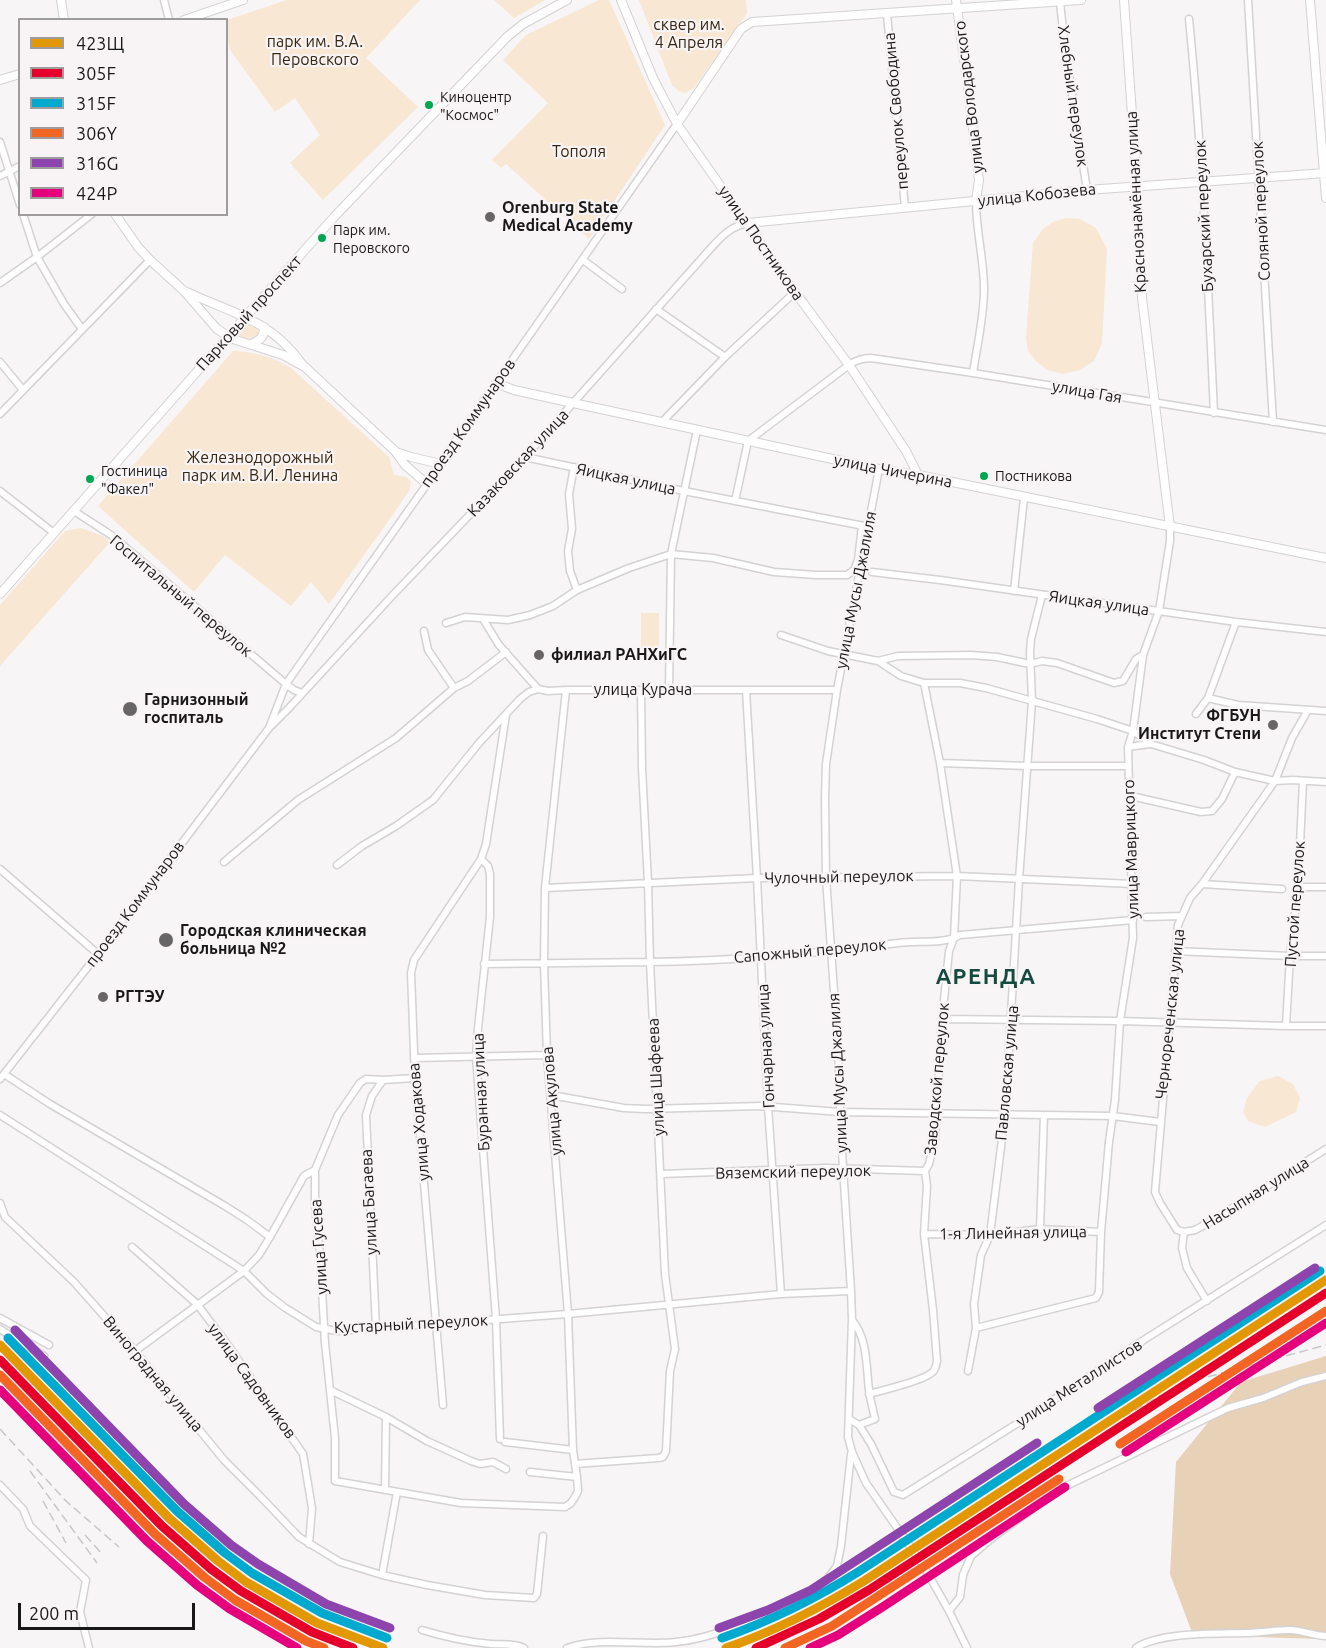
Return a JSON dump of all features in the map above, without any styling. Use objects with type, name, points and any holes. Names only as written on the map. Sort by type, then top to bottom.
[{"type":"main road","points":[[61,0],[64,18]]},
{"type":"main road","points":[[190,18],[243,0]]},
{"type":"main road","name":"Парковый проспект","points":[[0,594],[334,217],[507,37],[523,24],[567,0]]},
{"type":"main road","name":"улица Постникова","points":[[621,0],[653,78],[677,124],[849,365],[906,451],[918,475]]},
{"type":"main road","name":"улица Володарского","points":[[956,0],[979,180],[976,201]]},
{"type":"main road","points":[[677,124],[741,29],[752,22],[1081,0]]},
{"type":"main road","name":"Краснознамённая улица","points":[[1124,0],[1142,298],[1156,404]]},
{"type":"main road","points":[[1310,0],[1322,102],[1326,198]]},
{"type":"main road","points":[[0,80],[18,75]]},
{"type":"main road","name":"улица Кобозева","points":[[748,223],[1087,190],[1325,173]]},
{"type":"main road","points":[[116,216],[128,235],[150,260],[184,291],[211,322],[228,337],[283,354],[305,367]]},
{"type":"main road","points":[[184,291],[245,316],[264,327],[296,354],[305,367],[427,484]]},
{"type":"main road","points":[[211,322],[210,314],[213,310],[224,307]]},
{"type":"main road","points":[[250,345],[261,339],[264,335],[264,327]]},
{"type":"main road","name":"улица Чичерина","points":[[496,383],[514,390],[573,404],[879,470],[918,475],[1326,558]]},
{"type":"main road","name":"проезд Коммунаров","points":[[427,484],[496,383]]},
{"type":"main road","name":"улица Маврицкого","points":[[1156,404],[1170,527]]},
{"type":"main road","points":[[395,451],[411,458],[441,464]]},
{"type":"street","points":[[164,0],[168,18]]},
{"type":"street","name":"Соляной переулок","points":[[1248,0],[1273,422]]},
{"type":"street","name":"Хлебный переулок","points":[[1060,2],[1087,190]]},
{"type":"street","name":"переулок Свободина","points":[[887,14],[905,208]]},
{"type":"street","name":"Бухарский переулок","points":[[1189,19],[1203,180],[1214,413]]},
{"type":"street","name":"проезд Коммунаров","points":[[496,383],[677,124]]},
{"type":"street","points":[[0,142],[18,200]]},
{"type":"street","points":[[0,176],[18,167]]},
{"type":"street","name":"улица Володарского","points":[[973,373],[984,291],[976,201]]},
{"type":"street","points":[[24,216],[37,257],[64,304],[82,329]]},
{"type":"street","points":[[0,283],[89,216]]},
{"type":"street","name":"Казаковская улица","points":[[302,693],[525,457],[727,231],[748,223]]},
{"type":"street","points":[[0,414],[150,260]]},
{"type":"street","points":[[582,260],[622,289]]},
{"type":"street","points":[[662,422],[725,357],[795,292]]},
{"type":"street","points":[[656,309],[725,357]]},
{"type":"street","name":"улица Гая","points":[[849,365],[859,359],[871,358],[1326,430]]},
{"type":"street","points":[[0,362],[23,390]]},
{"type":"street","points":[[735,501],[748,441],[849,365]]},
{"type":"street","points":[[669,690],[671,554],[697,430]]},
{"type":"street","name":"Яицкая улица","points":[[525,457],[684,492],[865,526]]},
{"type":"street","points":[[574,467],[568,494],[572,529],[568,550],[570,571],[576,590]]},
{"type":"street","name":"улица Мусы Джалиля","points":[[879,470],[865,526],[826,764],[826,878],[838,1048],[852,1319],[848,1437],[866,1483],[923,1565],[967,1648]]},
{"type":"street","name":"проезд Коммунаров","points":[[269,728],[286,684],[427,484]]},
{"type":"street","points":[[0,491],[54,533]]},
{"type":"street","points":[[1014,591],[1024,498]]},
{"type":"street","name":"Госпитальный переулок","points":[[74,511],[111,535],[286,684]]},
{"type":"street","points":[[446,623],[465,617],[508,620],[530,615],[553,606],[576,590],[671,554],[713,558],[774,572],[847,575],[855,570],[865,526]]},
{"type":"street","name":"улица Маврицкого","points":[[976,1328],[1096,1298],[1099,1292],[1108,1142],[1113,1116],[1120,1021],[1134,920],[1128,747],[1143,656],[1159,611],[1170,541],[1170,527]]},
{"type":"street","name":"Яицкая улица","points":[[872,572],[1236,622],[1326,632]]},
{"type":"street","name":"Павловская улица","points":[[968,1371],[976,1328],[974,1304],[981,1255],[990,1235],[1005,1115],[1032,701],[1029,664],[1031,639],[1042,595]]},
{"type":"street","points":[[337,866],[362,846],[433,800],[479,743],[520,699],[538,688],[499,645],[483,619]]},
{"type":"street","points":[[1196,714],[1208,698],[1236,622]]},
{"type":"street","points":[[424,631],[428,650],[454,688]]},
{"type":"street","points":[[781,635],[844,654],[878,661],[901,676],[924,683],[986,688],[1097,719],[1132,731],[1151,744],[1235,772],[1275,781],[1326,782]]},
{"type":"street","points":[[224,862],[298,800],[396,738],[454,688],[468,681],[506,652]]},
{"type":"street","points":[[878,661],[898,656],[971,655],[998,657],[1029,664],[1042,661],[1077,669],[1114,683],[1123,681],[1136,659],[1143,656]]},
{"type":"street","points":[[924,683],[940,763],[957,876],[951,939]]},
{"type":"street","points":[[286,684],[302,693]]},
{"type":"street","name":"улица Курача","points":[[538,688],[548,692],[566,690],[837,690]]},
{"type":"street","name":"улица Акулова","points":[[397,1492],[461,1503],[565,1506],[571,1503],[578,1491],[573,1450],[568,1314],[547,1055],[544,963],[545,888],[566,690]]},
{"type":"street","name":"улица Шафеева","points":[[575,1464],[663,1457],[666,1451],[670,1371],[675,1348],[665,1274],[642,768],[641,690]]},
{"type":"street","name":"Гончарная улица","points":[[746,690],[768,1106],[781,1294]]},
{"type":"street","name":"проезд Коммунаров","points":[[2,1076],[98,954],[269,728],[302,693]]},
{"type":"street","points":[[1208,698],[1238,705],[1326,711]]},
{"type":"street","name":"Чернореченская улица","points":[[1184,1232],[1177,1230],[1155,1192],[1178,925],[1190,898],[1275,781],[1292,738],[1308,710]]},
{"type":"street","points":[[481,859],[486,844],[506,715]]},
{"type":"street","points":[[1128,747],[1151,744]]},
{"type":"street","points":[[940,763],[1128,766]]},
{"type":"street","points":[[1131,796],[1201,812],[1212,811],[1222,799],[1235,772]]},
{"type":"street","name":"Пустой переулок","points":[[1286,1026],[1290,956],[1298,887],[1303,781]]},
{"type":"street","name":"Буранная улица","points":[[481,859],[488,866],[490,874],[490,916],[476,1057],[496,1319],[502,1441],[573,1450]]},
{"type":"street","name":"улица Ходакова","points":[[443,1405],[415,1078],[411,973],[414,960],[481,859]]},
{"type":"street","points":[[0,869],[98,954]]},
{"type":"street","name":"Чулочный переулок","points":[[545,888],[757,878],[957,876],[1133,884]]},
{"type":"street","points":[[1202,884],[1282,889]]},
{"type":"street","points":[[1298,887],[1326,887]]},
{"type":"street","points":[[1146,917],[1182,916]]},
{"type":"street","name":"Сапожный переулок","points":[[484,964],[650,962],[761,957],[951,939],[960,935],[1134,920]]},
{"type":"street","name":"Заводской переулок","points":[[869,1394],[932,1373],[936,1367],[933,1310],[924,1234],[926,1172],[935,1139],[942,1018],[951,939]]},
{"type":"street","points":[[1175,951],[1326,956]]},
{"type":"street","points":[[942,1018],[1326,1026]]},
{"type":"street","points":[[414,1059],[547,1055]]},
{"type":"street","points":[[2,1076],[225,1206],[270,1237]]},
{"type":"street","points":[[383,1080],[415,1078]]},
{"type":"street","name":"улица Гусева","points":[[383,1080],[366,1079],[360,1083],[339,1115],[315,1170],[315,1205],[335,1438],[335,1481],[385,1490]]},
{"type":"street","name":"улица Багаева","points":[[376,1328],[366,1115],[372,1096],[383,1080]]},
{"type":"street","points":[[551,1095],[624,1108],[768,1106],[840,1112],[1113,1116],[1160,1122]]},
{"type":"street","name":"Кустарный переулок","points":[[0,1115],[244,1271],[284,1307],[316,1327],[324,1329],[376,1328],[568,1314],[781,1294],[851,1291]]},
{"type":"street","points":[[1040,1229],[1044,1115]]},
{"type":"street","name":"Насыпная улица","points":[[1184,1232],[1195,1230],[1210,1222],[1326,1149]]},
{"type":"street","name":"Вяземский переулок","points":[[661,1174],[826,1168],[926,1172]]},
{"type":"street","points":[[135,1351],[244,1271],[259,1255],[304,1176],[315,1170]]},
{"type":"street","name":"Виноградная улица","points":[[0,1203],[5,1217],[74,1282],[135,1351],[224,1460],[299,1537],[309,1544],[340,1562],[382,1575],[485,1595],[534,1598],[537,1594],[543,1536]]},
{"type":"street","name":"улица Металлистов","points":[[859,1425],[871,1444],[894,1492],[903,1495],[1326,1225]]},
{"type":"street","name":"1-я Линейная улица","points":[[924,1234],[990,1235],[1040,1229],[1101,1232]]},
{"type":"street","points":[[1184,1232],[1182,1248],[1187,1268],[1207,1301]]},
{"type":"street","name":"улица Садовников","points":[[132,1247],[197,1304],[303,1454],[312,1508],[309,1544]]},
{"type":"street","points":[[0,1318],[49,1345]]},
{"type":"street","points":[[849,1419],[859,1425],[875,1419],[869,1394],[865,1350],[860,1329],[852,1319]]},
{"type":"street","points":[[0,1329],[44,1356]]},
{"type":"street","points":[[949,1611],[960,1597],[963,1575],[971,1556],[1058,1490],[1228,1408],[1326,1376]]},
{"type":"street","points":[[330,1390],[386,1417],[427,1441],[471,1461],[480,1464],[493,1462],[506,1469]]},
{"type":"street","points":[[382,1575],[397,1492],[385,1490],[386,1417]]},
{"type":"street","points":[[567,1648],[582,1642],[669,1643],[706,1636],[732,1628],[816,1588],[837,1566],[852,1452]]},
{"type":"street","points":[[530,1472],[577,1477]]},
{"type":"street","points":[[0,1485],[23,1509],[30,1526],[86,1580],[80,1612],[89,1648]]},
{"type":"street","points":[[422,1630],[453,1639],[524,1648]]},
{"type":"street","points":[[1136,1648],[1144,1642],[1161,1638],[1224,1632],[1293,1630],[1315,1636],[1326,1636]]},
{"type":"green space","name":"парк им. В.А. Перовского","points":[[287,0],[420,0],[366,58],[418,107],[323,200],[290,163],[320,135],[295,98],[275,112],[230,50],[228,20]]},
{"type":"green space","points":[[494,0],[545,0],[514,18]]},
{"type":"green space","name":"Тополя","points":[[599,0],[609,0],[665,125],[589,239],[506,164],[501,168],[492,160],[548,103],[503,60],[526,35]]},
{"type":"green space","name":"сквер им. 4 Апреля","points":[[639,0],[746,0],[747,13],[694,88],[685,93],[672,85]]},
{"type":"green space","points":[[1066,218],[1080,219],[1096,228],[1107,249],[1102,343],[1094,361],[1080,370],[1063,374],[1047,370],[1036,361],[1028,351],[1026,338],[1033,243],[1043,229],[1053,222]]},
{"type":"green space","points":[[248,320],[258,329],[257,337],[249,339],[235,335]]},
{"type":"green space","name":"Железнодорожный парк им. В.И. Ленина","points":[[233,351],[264,356],[291,368],[389,457],[394,475],[406,477],[411,481],[410,489],[401,503],[329,604],[311,582],[291,606],[225,555],[194,592],[98,506]]},
{"type":"green space","points":[[81,528],[103,536],[110,542],[0,666],[0,605],[65,531]]},
{"type":"green space","points":[[641,613],[659,613],[659,650],[641,650]]},
{"type":"green space","points":[[1278,1076],[1293,1084],[1300,1098],[1296,1112],[1265,1127],[1248,1121],[1243,1112],[1247,1098],[1260,1081]]},
{"type":"shaded area","points":[[1326,1356],[1326,1637],[1320,1639],[1193,1635],[1170,1574],[1176,1462],[1241,1382]]},
{"type":"railway","points":[[1123,1417],[1170,1390],[1200,1379],[1326,1345]]},
{"type":"railway","points":[[0,1429],[66,1501],[119,1547]]},
{"type":"railway","points":[[30,1471],[97,1563]]},
{"type":"railway","points":[[43,1501],[66,1543]]},
{"type":"railway","points":[[85,1535],[103,1555]]},
{"type":"transit line","name":"316G","points":[[1098,1408],[1315,1268]]},
{"type":"transit line","name":"315F","points":[[722,1638],[792,1609],[858,1572],[1320,1271]]},
{"type":"transit line","name":"423Щ","points":[[726,1648],[797,1618],[864,1581],[1326,1280]]},
{"type":"transit line","name":"305F","points":[[756,1648],[819,1619],[869,1590],[1326,1293]]},
{"type":"transit line","name":"306Y","points":[[1120,1444],[1326,1311]]},
{"type":"transit line","name":"424Р","points":[[1126,1452],[1326,1323]]},
{"type":"transit line","name":"316G","points":[[15,1330],[184,1504],[231,1545],[258,1564],[326,1604],[390,1628]]},
{"type":"transit line","name":"315F","points":[[8,1338],[177,1511],[225,1553],[252,1573],[322,1613],[387,1638]]},
{"type":"transit line","name":"423Щ","points":[[0,1345],[170,1519],[218,1561],[246,1582],[317,1623],[383,1648]]},
{"type":"transit line","name":"305F","points":[[0,1360],[162,1526],[211,1569],[241,1591],[312,1632],[353,1648]]},
{"type":"transit line","name":"306Y","points":[[0,1375],[155,1534],[204,1577],[235,1600],[306,1641],[324,1648]]},
{"type":"transit line","name":"424Р","points":[[0,1390],[147,1541],[197,1585],[230,1609],[297,1648]]},
{"type":"transit line","name":"316G","points":[[719,1628],[768,1610],[811,1590],[1037,1443]]},
{"type":"transit line","name":"306Y","points":[[785,1648],[832,1626],[1059,1479]]},
{"type":"transit line","name":"424Р","points":[[810,1648],[838,1635],[881,1608],[1065,1487]]},
{"type":"place","name":"Киноцентр \"Космос\"","points":[[429,105]]},
{"type":"place","name":"Orenburg State Medical Academy","points":[[490,217]]},
{"type":"place","name":"Парк им. Перовского","points":[[322,238]]},
{"type":"place","name":"Постникова","points":[[984,476]]},
{"type":"place","name":"Гостиница \"Факел\"","points":[[90,479]]},
{"type":"place","name":"филиал РАНХиГС","points":[[539,655]]},
{"type":"place","name":"Гарнизонный госпиталь","points":[[130,709]]},
{"type":"place","name":"ФГБУН Институт Степи","points":[[1273,725]]},
{"type":"place","name":"Городская клиническая больница №2","points":[[166,940]]},
{"type":"place","name":"РГТЭУ","points":[[103,997]]},
{"type":"district","name":"АРЕНДА","points":[[986,977]]}]
